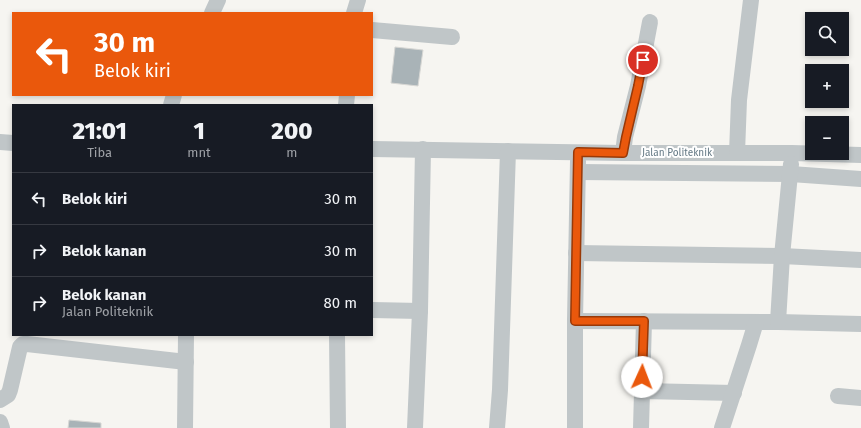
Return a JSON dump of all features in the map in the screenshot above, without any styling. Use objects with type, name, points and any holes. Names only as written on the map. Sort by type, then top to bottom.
[{"type":"street","points":[[212,12],[218,0]]},
{"type":"street","points":[[354,12],[358,0]]},
{"type":"street","points":[[737,153],[739,100],[751,0]]},
{"type":"street","points":[[623,153],[650,22]]},
{"type":"street","points":[[373,30],[452,37]]},
{"type":"street","points":[[0,142],[12,143]]},
{"type":"street","name":"Jalan Politeknik","points":[[373,149],[861,155]]},
{"type":"street","points":[[414,428],[420,311],[423,149]]},
{"type":"street","points":[[497,428],[500,390],[508,151]]},
{"type":"street","points":[[575,428],[578,152]]},
{"type":"street","points":[[778,322],[782,256],[792,153]]},
{"type":"street","points":[[578,172],[791,174],[861,179]]},
{"type":"street","points":[[576,253],[782,256],[861,260]]},
{"type":"street","points":[[373,310],[420,311]]},
{"type":"street","points":[[575,321],[861,324]]},
{"type":"street","points":[[641,428],[644,321]]},
{"type":"street","points":[[722,428],[756,322]]},
{"type":"street","points":[[185,428],[186,336]]},
{"type":"street","points":[[337,336],[338,428]]},
{"type":"street","points":[[0,400],[8,395],[20,347],[23,344],[186,362]]},
{"type":"street","points":[[642,391],[734,394]]},
{"type":"street","points":[[838,396],[861,398]]},
{"type":"street","points":[[0,422],[2,428]]},
{"type":"building","points":[[395,47],[423,50],[418,86],[391,83]]},
{"type":"building","points":[[69,420],[101,423],[101,428],[68,428]]},
{"type":"route","points":[[642,377],[644,321],[575,321],[578,152],[623,153],[643,60]]}]
